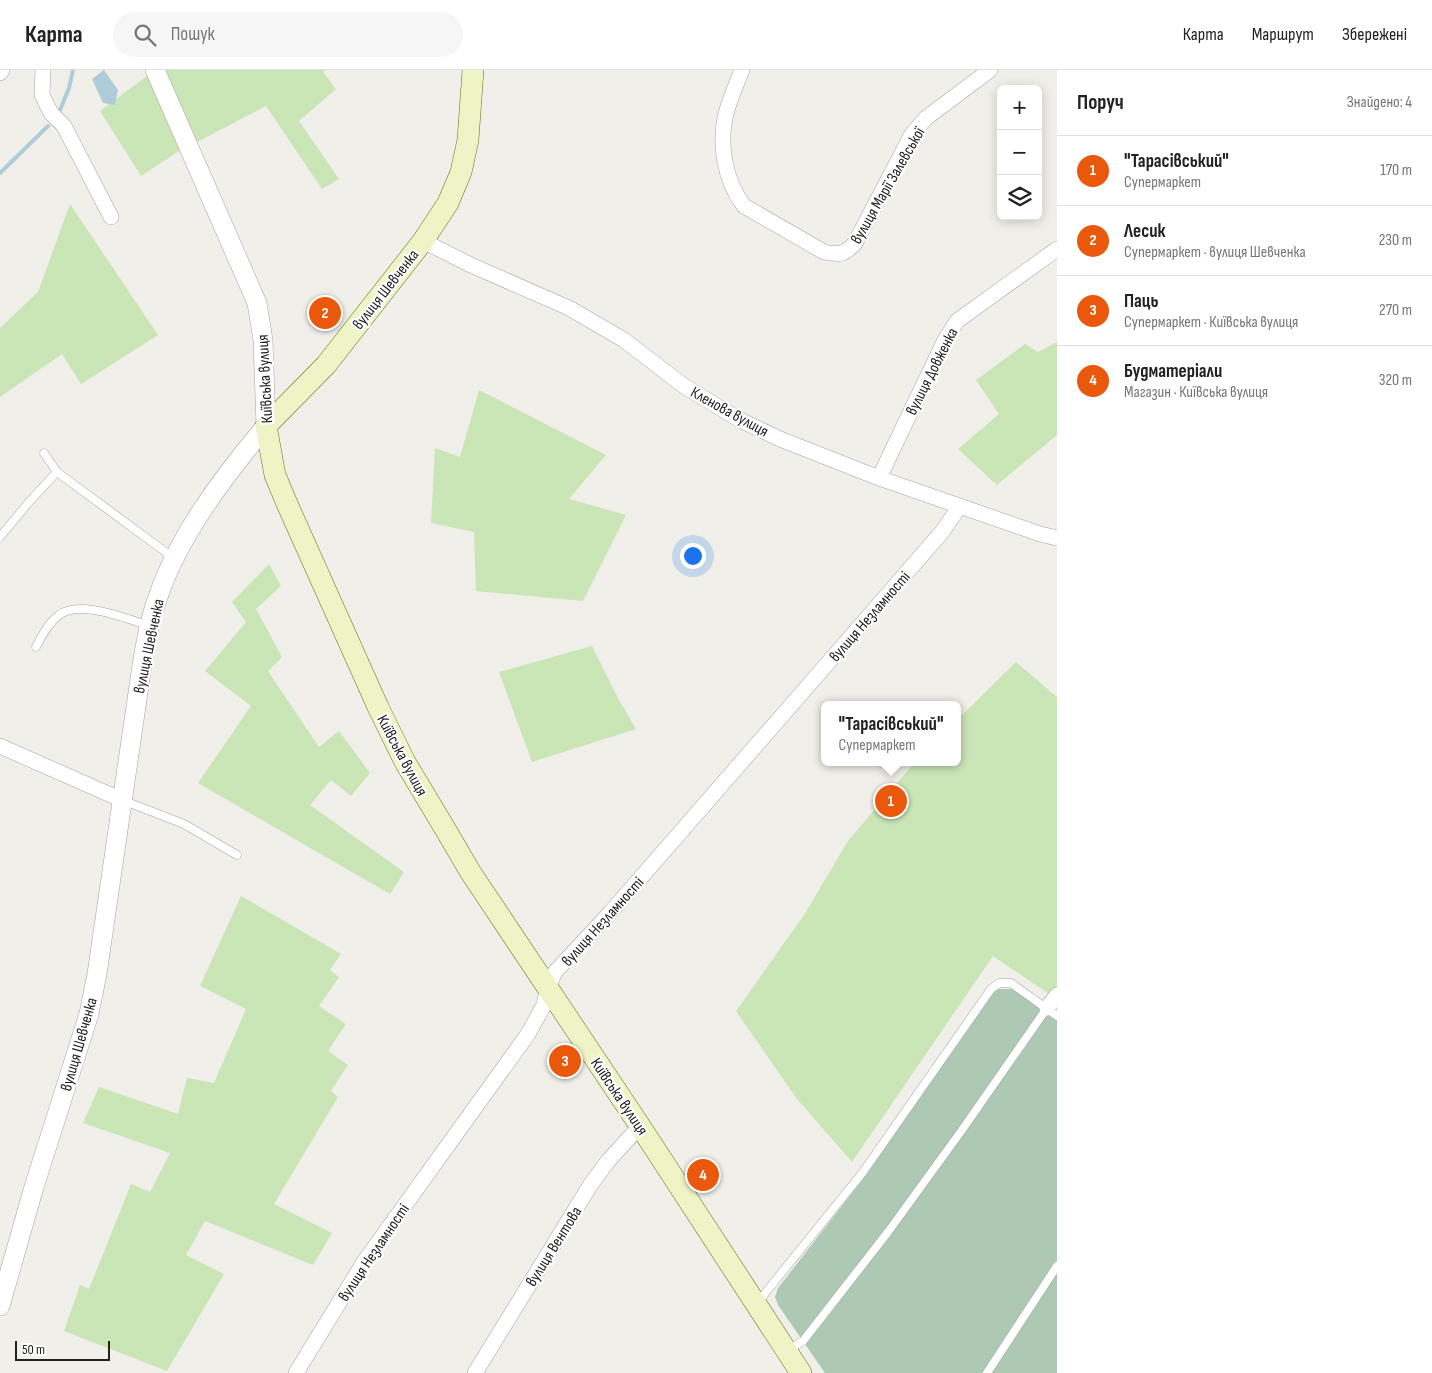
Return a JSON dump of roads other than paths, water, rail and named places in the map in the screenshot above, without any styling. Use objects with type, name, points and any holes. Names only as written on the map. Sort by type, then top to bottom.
[{"type":"main road","name":"вулиця Шевченка","points":[[266,426],[326,365],[423,241],[448,203],[461,172],[468,140],[473,70]]},
{"type":"main road","name":"Київська вулиця","points":[[266,426],[275,475],[405,762],[471,873],[640,1126],[801,1373]]},
{"type":"street","points":[[43,70],[42,95],[51,113],[64,126],[111,217]]},
{"type":"street","name":"Київська вулиця","points":[[155,70],[257,303],[263,340],[266,426]]},
{"type":"street","name":"вулиця Марії Залевської","points":[[742,70],[727,111],[723,144],[727,171],[737,196],[744,206],[824,252],[836,254],[847,252],[855,244],[912,134],[926,118],[990,70]]},
{"type":"street","name":"Кленова вулиця","points":[[423,241],[473,266],[569,308],[624,340],[684,386],[740,420],[780,439],[878,478],[1040,534],[1057,538]]},
{"type":"street","name":"вулиця Довженка","points":[[878,478],[945,340],[957,321],[1057,249]]},
{"type":"street","name":"вулиця Шевченка","points":[[0,1306],[34,1187],[89,1014],[98,974],[141,672],[158,596],[190,531],[218,486],[266,426]]},
{"type":"street","name":"вулиця Незламності","points":[[296,1373],[364,1262],[528,1034],[544,1005],[548,987],[555,972],[617,905],[942,532],[960,506]]},
{"type":"street","points":[[0,746],[122,800]]},
{"type":"street","points":[[1052,1012],[1057,995]]},
{"type":"street","name":"вулиця Вентова","points":[[475,1373],[591,1184],[608,1161],[640,1126]]},
{"type":"lane","points":[[44,453],[57,472],[175,559]]},
{"type":"lane","points":[[0,537],[28,502],[57,472]]},
{"type":"lane","points":[[36,647],[54,620],[65,611],[74,608],[87,608],[150,626]]},
{"type":"lane","points":[[122,800],[184,824],[236,855]]},
{"type":"lane","points":[[756,1304],[863,1172],[991,989],[999,983],[1011,983],[1052,1012],[962,1130],[888,1232],[803,1341],[786,1351]]},
{"type":"lane","points":[[987,1373],[1057,1266]]},
{"type":"water","points":[[104,70],[118,90],[115,105],[103,103],[92,79]]},
{"type":"waterway","points":[[58,115],[69,88],[73,70]]},
{"type":"waterway","points":[[0,173],[48,126]]},
{"type":"place","name":"Лесик","points":[[325,313]]},
{"type":"place","name":"\"Тарасівський\"","points":[[891,801]]},
{"type":"place","name":"Паць","points":[[565,1061]]},
{"type":"place","name":"Будматеріали","points":[[703,1175]]}]
